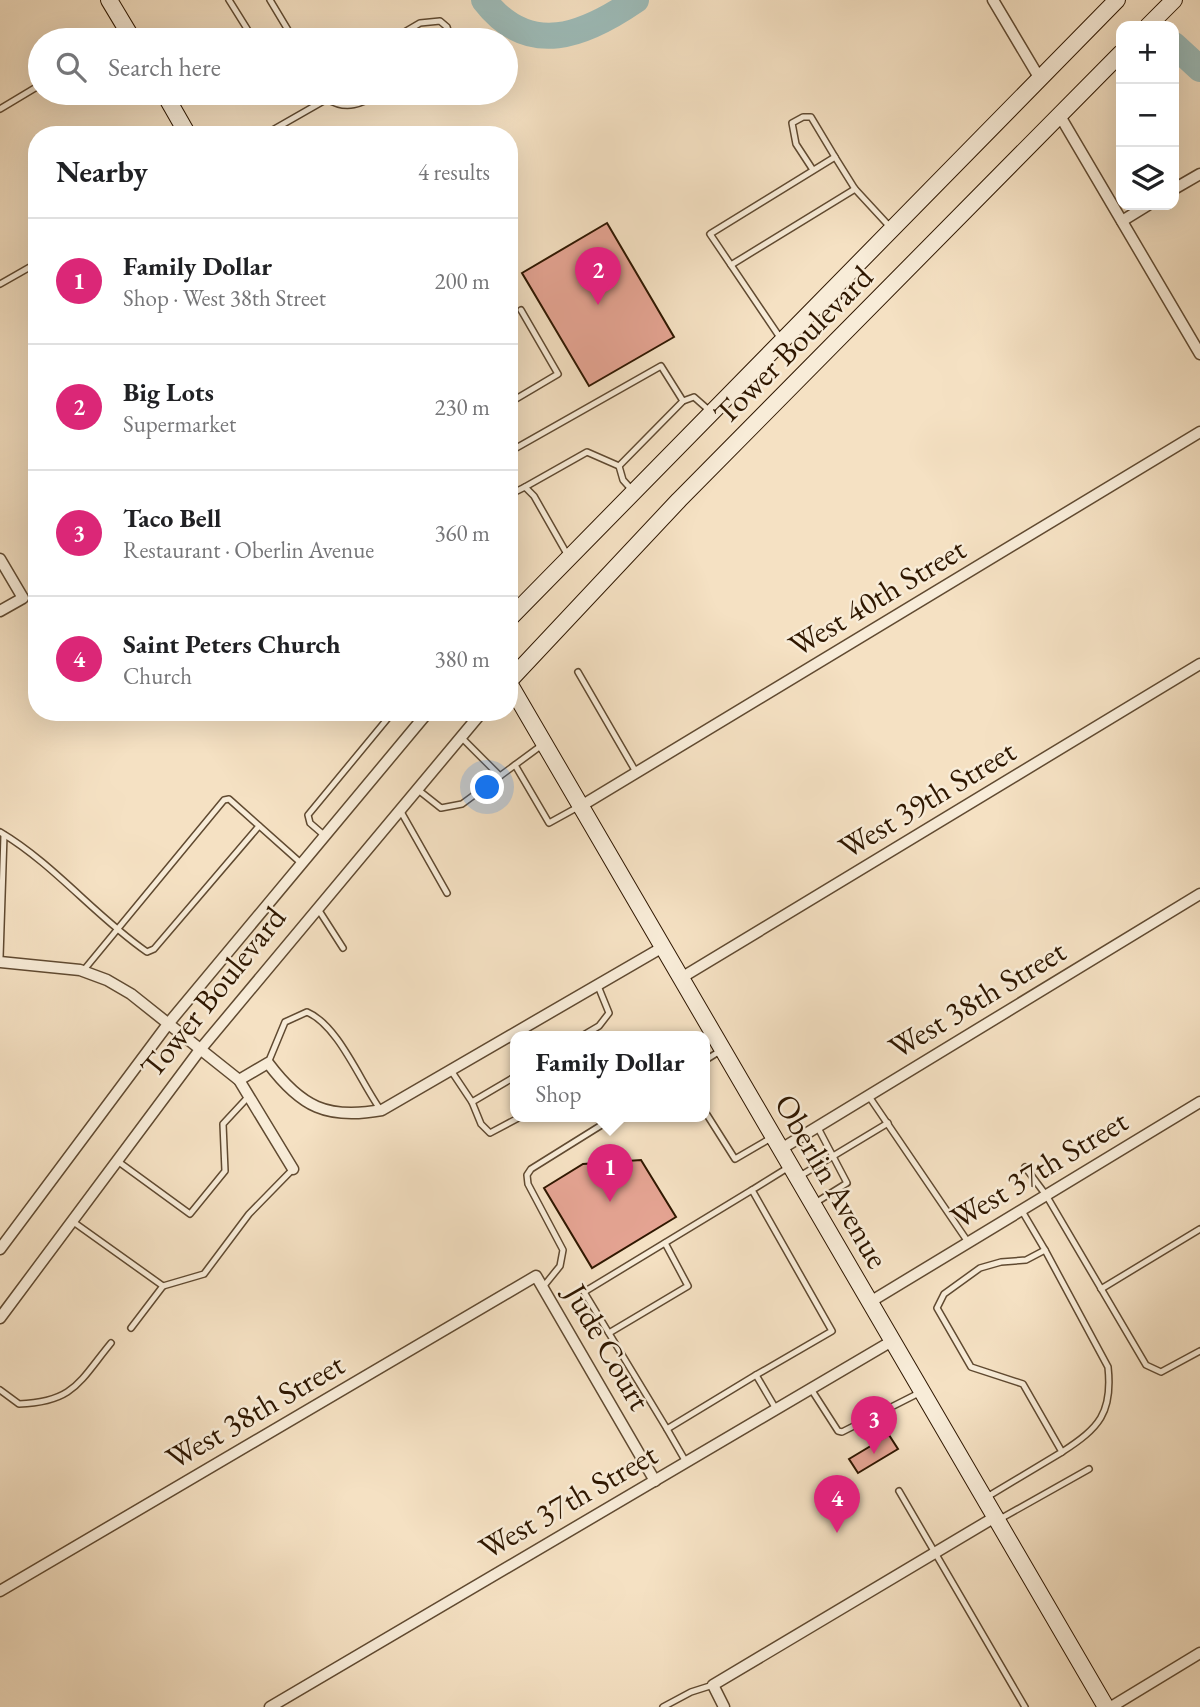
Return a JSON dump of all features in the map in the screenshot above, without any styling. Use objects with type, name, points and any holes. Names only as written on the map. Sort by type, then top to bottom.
[{"type":"street","points":[[109,0],[126,28]]},
{"type":"street","points":[[993,0],[1040,79]]},
{"type":"street","name":"Tower Boulevard","points":[[518,610],[1116,0]]},
{"type":"street","points":[[1153,21],[1174,0]]},
{"type":"street","name":"Tower Boulevard","points":[[518,672],[652,528],[1116,59]]},
{"type":"street","points":[[171,105],[183,126]]},
{"type":"street","points":[[1060,116],[1200,354]]},
{"type":"street","points":[[1179,186],[1200,174]]},
{"type":"street","points":[[1122,220],[1139,210]]},
{"type":"street","name":"West 40th Street","points":[[581,806],[1200,432]]},
{"type":"street","points":[[0,558],[23,598],[0,611]]},
{"type":"street","name":"West 39th Street","points":[[681,978],[1200,664]]},
{"type":"street","name":"Oberlin Avenue","points":[[518,698],[1106,1707]]},
{"type":"street","name":"Tower Boulevard","points":[[0,1249],[168,1024],[421,721]]},
{"type":"street","name":"Tower Boulevard","points":[[0,1318],[199,1051],[474,721]]},
{"type":"street","name":"West 38th Street","points":[[777,1143],[817,1126],[868,1096],[1200,894]]},
{"type":"street","points":[[522,1031],[663,947]]},
{"type":"street","points":[[0,960],[83,971],[119,986],[239,1080],[293,1169]]},
{"type":"street","points":[[239,1080],[268,1063],[294,1094],[328,1112],[363,1114],[382,1110],[510,1038]]},
{"type":"street","name":"West 37th Street","points":[[870,1302],[1200,1102]]},
{"type":"street","name":"West 38th Street","points":[[0,1591],[536,1276]]},
{"type":"street","name":"Jude Court","points":[[536,1276],[655,1480]]},
{"type":"street","name":"West 37th Street","points":[[270,1707],[892,1341]]},
{"type":"street","points":[[724,1707],[713,1685],[996,1519]]},
{"type":"street","points":[[1111,1707],[1200,1653]]},
{"type":"lane","points":[[229,0],[246,28]]},
{"type":"lane","points":[[270,0],[287,28]]},
{"type":"lane","points":[[411,28],[420,23],[440,21],[447,28]]},
{"type":"lane","points":[[0,109],[28,92]]},
{"type":"lane","points":[[286,126],[315,105]]},
{"type":"lane","points":[[337,105],[355,105]]},
{"type":"lane","points":[[813,170],[791,131],[792,123],[803,117],[811,117],[855,189],[891,228]]},
{"type":"lane","points":[[781,339],[710,234],[835,157]]},
{"type":"lane","points":[[731,265],[855,189]]},
{"type":"lane","points":[[0,284],[28,268]]},
{"type":"lane","points":[[518,397],[558,374],[521,310]]},
{"type":"lane","points":[[518,447],[661,366],[682,401]]},
{"type":"lane","points":[[619,466],[682,401],[694,397],[710,412]]},
{"type":"lane","points":[[518,490],[587,452],[619,466]]},
{"type":"lane","points":[[619,466],[623,480],[633,491]]},
{"type":"lane","points":[[525,487],[534,496],[569,557]]},
{"type":"lane","points":[[578,672],[636,772]]},
{"type":"lane","points":[[325,836],[310,823],[308,815],[386,721]]},
{"type":"lane","points":[[461,737],[500,776]]},
{"type":"lane","points":[[417,789],[441,808],[462,804],[544,743]]},
{"type":"lane","points":[[515,765],[550,824],[581,806]]},
{"type":"lane","points":[[83,971],[224,800],[229,799],[302,864]]},
{"type":"lane","points":[[400,810],[447,893]]},
{"type":"lane","points":[[2,833],[20,844],[116,931],[147,952],[154,949],[259,826]]},
{"type":"lane","points":[[0,960],[2,833]]},
{"type":"lane","points":[[318,909],[342,948]]},
{"type":"lane","points":[[590,1031],[599,1026],[609,1013],[598,986]]},
{"type":"lane","points":[[268,1063],[285,1021],[307,1012],[319,1017],[330,1029],[382,1110]]},
{"type":"lane","points":[[710,1058],[723,1050]]},
{"type":"lane","points":[[452,1072],[472,1102],[481,1124],[490,1133],[511,1122]]},
{"type":"lane","points":[[472,1102],[510,1080]]},
{"type":"lane","points":[[116,1160],[190,1214],[225,1171],[223,1124],[249,1096]]},
{"type":"lane","points":[[868,1096],[968,1242]]},
{"type":"lane","points":[[710,1118],[735,1159],[777,1143]]},
{"type":"lane","points":[[542,1287],[560,1266],[563,1250],[528,1184],[527,1175],[531,1169],[606,1122]]},
{"type":"lane","points":[[686,1462],[584,1292],[752,1190],[834,1156],[888,1123]]},
{"type":"lane","points":[[813,1204],[847,1183],[817,1126]]},
{"type":"lane","points":[[1024,1167],[1046,1195],[1146,1365],[1153,1370],[1168,1370],[1200,1351]]},
{"type":"lane","points":[[131,1328],[163,1286],[204,1274],[249,1214],[293,1169]]},
{"type":"lane","points":[[667,1429],[832,1331],[752,1190]]},
{"type":"lane","points":[[984,1499],[1062,1452],[1097,1426],[1108,1405],[1108,1367],[1022,1210]]},
{"type":"lane","points":[[72,1220],[163,1286]]},
{"type":"lane","points":[[1101,1289],[1200,1229]]},
{"type":"lane","points":[[609,1333],[688,1286],[665,1242]]},
{"type":"lane","points":[[1045,1250],[1026,1260],[1001,1262],[980,1268],[944,1294],[937,1308],[971,1367],[1023,1384],[1062,1452]]},
{"type":"lane","points":[[0,1390],[19,1404],[61,1398],[71,1391],[111,1343]]},
{"type":"lane","points":[[756,1375],[776,1409]]},
{"type":"lane","points":[[811,1389],[838,1431],[842,1432],[922,1391]]},
{"type":"lane","points":[[996,1519],[1089,1469]]},
{"type":"lane","points":[[899,1491],[1025,1707]]},
{"type":"lane","points":[[663,1707],[691,1692],[713,1685]]},
{"type":"building","points":[[607,223],[674,337],[589,386],[522,273]]},
{"type":"building","points":[[641,1160],[676,1217],[592,1268],[544,1188],[583,1164]]},
{"type":"building","points":[[889,1435],[898,1449],[858,1473],[849,1459]]},
{"type":"waterway","points":[[484,0],[501,18],[517,28]]},
{"type":"waterway","points":[[518,29],[538,35],[577,31],[597,23],[636,0]]},
{"type":"waterway","points":[[1179,50],[1200,69]]},
{"type":"place","name":"Big Lots","points":[[598,305]]},
{"type":"place","name":"Family Dollar","points":[[610,1202]]},
{"type":"place","name":"Taco Bell","points":[[874,1454]]},
{"type":"place","name":"Saint Peters Church","points":[[837,1533]]}]
